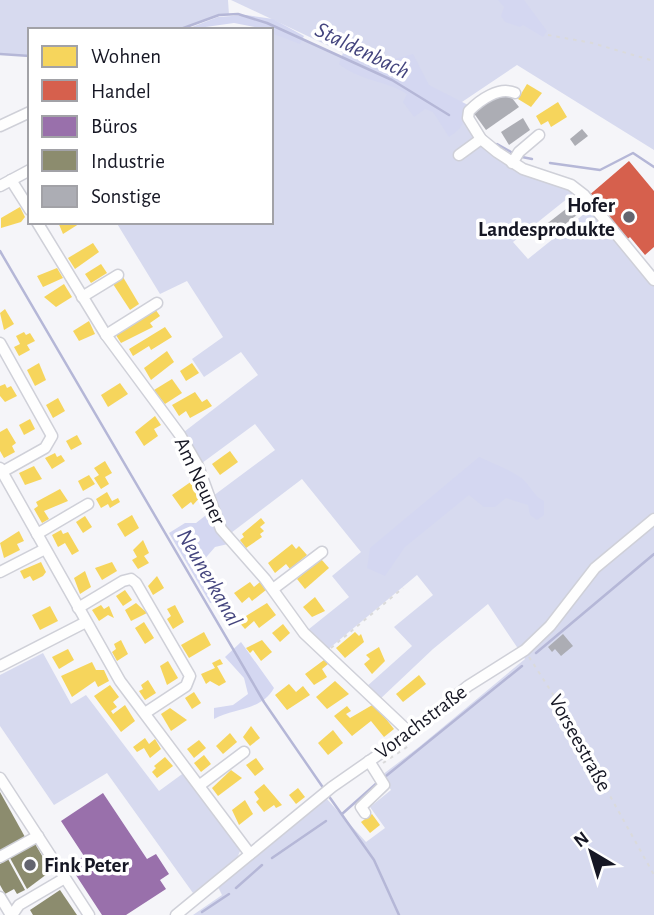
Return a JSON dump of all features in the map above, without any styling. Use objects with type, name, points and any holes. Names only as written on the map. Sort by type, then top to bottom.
[{"type":"street","points":[[515,93],[505,90],[498,92],[469,111],[468,118],[481,139],[512,163],[578,190],[654,280]]},
{"type":"street","points":[[0,126],[28,113]]},
{"type":"street","points":[[512,163],[519,152],[538,135]]},
{"type":"street","points":[[459,155],[481,139]]},
{"type":"street","points":[[0,186],[28,171]]},
{"type":"street","points":[[11,180],[28,207]]},
{"type":"street","name":"Am Neuner","points":[[38,224],[106,335],[186,445],[198,466],[221,529],[273,590],[304,633],[410,733]]},
{"type":"street","points":[[82,298],[118,275]]},
{"type":"street","points":[[106,335],[157,303]]},
{"type":"street","points":[[0,343],[52,436],[45,448],[1,470],[120,681],[250,854]]},
{"type":"street","points":[[37,534],[88,504]]},
{"type":"street","name":"Vorachstraße","points":[[176,915],[332,787],[410,733],[468,686],[525,650],[550,626],[595,568],[654,519]]},
{"type":"street","points":[[0,572],[45,549]]},
{"type":"street","points":[[273,590],[322,552]]},
{"type":"street","points":[[78,608],[123,581],[131,579],[136,583],[190,676],[186,687],[145,713]]},
{"type":"street","points":[[0,666],[86,622]]},
{"type":"street","points":[[200,785],[244,752]]},
{"type":"street","points":[[365,813],[361,807],[384,785],[369,761]]},
{"type":"street","points":[[0,778],[89,915]]},
{"type":"street","points":[[0,857],[38,836]]},
{"type":"street","points":[[0,897],[12,915],[19,905],[65,878]]},
{"type":"path","points":[[548,35],[592,43],[654,61]]},
{"type":"path","points":[[324,652],[403,588]]},
{"type":"path","name":"Vorseestraße","points":[[525,650],[556,699],[654,874]]},
{"type":"shaded area","points":[[0,0],[228,0],[229,15],[219,15],[183,28],[28,28],[28,56],[0,54]]},
{"type":"shaded area","points":[[231,0],[654,0],[654,150],[517,65],[456,106]]},
{"type":"shaded area","points":[[498,0],[524,0],[547,31],[543,37],[523,25],[520,27],[505,22],[501,16],[504,7]]},
{"type":"shaded area","points":[[246,15],[273,19],[304,36],[300,44],[273,34],[273,28],[234,23],[189,28],[218,17]]},
{"type":"shaded area","points":[[267,23],[392,80],[439,110],[468,118],[478,132],[502,154],[516,163],[578,190],[513,242],[528,259],[594,206],[654,280],[654,519],[579,588],[654,521],[654,915],[193,915],[222,895],[218,887],[325,797],[366,842],[385,828],[370,807],[391,790],[382,775],[525,659],[488,604],[433,649],[378,701],[365,688],[412,646],[394,627],[433,595],[417,575],[325,652],[304,633],[349,597],[332,576],[361,552],[302,479],[227,536],[209,499],[275,450],[255,424],[198,466],[180,435],[258,375],[241,352],[204,377],[192,359],[223,337],[187,281],[160,294],[117,224],[273,224],[273,28]]},
{"type":"shaded area","points":[[343,53],[376,64],[413,54],[429,85],[468,105],[463,112],[461,127],[449,137],[433,112],[425,109],[414,117],[403,102],[407,94],[348,70],[339,64]]},
{"type":"shaded area","points":[[479,457],[511,471],[523,480],[544,501],[544,515],[537,520],[530,515],[528,505],[506,498],[495,507],[484,507],[469,495],[405,547],[385,576],[367,568],[370,548]]},
{"type":"shaded area","points":[[210,512],[217,533],[228,544],[215,547],[196,569],[202,579],[208,581],[211,590],[222,589],[216,603],[210,603],[169,533],[185,523],[196,523]]},
{"type":"shaded area","points":[[241,642],[274,688],[255,705],[214,719],[214,708],[233,705],[248,694],[244,678],[225,657]]},
{"type":"shaded area","points":[[43,653],[71,704],[86,695],[159,791],[185,772],[241,849],[237,858],[193,893],[107,773],[54,805],[0,726],[0,675]]},
{"type":"building: Wohnen","points":[[527,84],[542,93],[531,107],[518,99]]},
{"type":"building: Wohnen","points":[[558,102],[567,117],[551,127],[548,121],[541,125],[536,116]]},
{"type":"building: Wohnen","points":[[20,207],[25,217],[21,222],[1,228],[1,218]]},
{"type":"building: Wohnen","points":[[59,224],[79,224],[63,234]]},
{"type":"building: Wohnen","points":[[93,243],[99,252],[75,269],[68,258]]},
{"type":"building: Wohnen","points":[[101,264],[107,273],[91,283],[85,274]]},
{"type":"building: Wohnen","points":[[57,268],[63,278],[43,287],[37,276]]},
{"type":"building: Wohnen","points":[[123,277],[139,304],[130,310],[113,284]]},
{"type":"building: Wohnen","points":[[64,284],[72,297],[56,307],[44,297]]},
{"type":"building: Wohnen","points":[[153,306],[160,316],[150,323],[153,327],[121,343],[114,332]]},
{"type":"building: Wohnen","points":[[5,309],[14,324],[4,330],[0,313]]},
{"type":"building: Wohnen","points":[[89,321],[95,334],[79,341],[73,331]]},
{"type":"building: Wohnen","points":[[165,327],[172,337],[151,350],[149,346],[133,356],[129,349]]},
{"type":"building: Wohnen","points":[[24,332],[26,335],[30,333],[35,341],[27,345],[30,350],[19,356],[14,347],[20,344],[16,336]]},
{"type":"building: Wohnen","points":[[167,351],[174,362],[151,380],[144,368]]},
{"type":"building: Wohnen","points":[[39,363],[46,380],[35,386],[27,370]]},
{"type":"building: Wohnen","points":[[192,363],[199,373],[186,381],[180,371]]},
{"type":"building: Wohnen","points":[[172,379],[182,393],[165,404],[154,390]]},
{"type":"building: Wohnen","points":[[120,383],[128,394],[108,407],[101,395]]},
{"type":"building: Wohnen","points":[[5,384],[7,388],[11,386],[17,396],[5,402],[0,396],[0,386]]},
{"type":"building: Wohnen","points":[[195,392],[202,402],[207,399],[212,406],[190,418],[186,411],[179,416],[172,405]]},
{"type":"building: Wohnen","points":[[58,398],[65,411],[53,418],[46,405]]},
{"type":"building: Wohnen","points":[[155,416],[161,425],[154,429],[158,436],[144,446],[135,432]]},
{"type":"building: Wohnen","points":[[30,419],[35,429],[24,435],[19,425]]},
{"type":"building: Wohnen","points":[[7,428],[16,443],[12,446],[15,452],[4,458],[0,451],[0,432]]},
{"type":"building: Wohnen","points":[[77,435],[82,444],[71,450],[66,441]]},
{"type":"building: Wohnen","points":[[230,451],[238,462],[220,475],[212,464]]},
{"type":"building: Wohnen","points":[[55,453],[57,457],[61,455],[65,461],[52,469],[45,458]]},
{"type":"building: Wohnen","points":[[105,461],[112,473],[105,477],[109,484],[101,489],[94,478],[99,475],[94,468]]},
{"type":"building: Wohnen","points":[[34,466],[42,479],[25,485],[19,473]]},
{"type":"building: Wohnen","points":[[89,475],[95,484],[83,491],[78,481]]},
{"type":"building: Wohnen","points":[[192,481],[202,495],[193,505],[191,502],[182,509],[172,495]]},
{"type":"building: Wohnen","points":[[60,489],[68,501],[44,511],[49,519],[42,523],[34,509],[38,506],[36,502]]},
{"type":"building: Wohnen","points":[[107,492],[112,501],[118,498],[120,502],[110,508],[108,504],[101,508],[96,499]]},
{"type":"building: Wohnen","points":[[132,515],[139,528],[125,537],[117,524]]},
{"type":"building: Wohnen","points":[[85,516],[92,527],[83,533],[76,522]]},
{"type":"building: Wohnen","points":[[261,518],[265,523],[260,527],[264,531],[260,534],[262,537],[246,548],[240,540],[244,537],[242,534]]},
{"type":"building: Wohnen","points":[[61,530],[63,534],[68,532],[79,551],[72,555],[65,543],[58,547],[52,535]]},
{"type":"building: Wohnen","points":[[19,531],[24,541],[17,544],[20,550],[4,558],[0,543]]},
{"type":"building: Wohnen","points":[[143,540],[149,553],[144,556],[149,563],[138,569],[132,560],[137,557],[133,550]]},
{"type":"building: Wohnen","points":[[292,544],[296,549],[299,546],[307,555],[290,569],[286,564],[275,573],[268,563]]},
{"type":"building: Wohnen","points":[[321,559],[329,568],[305,589],[297,579]]},
{"type":"building: Wohnen","points":[[41,562],[46,572],[43,576],[33,581],[30,576],[24,579],[20,571]]},
{"type":"building: Wohnen","points":[[112,562],[117,571],[102,580],[95,568]]},
{"type":"building: Wohnen","points":[[85,571],[91,587],[80,594],[74,578]]},
{"type":"building: Wohnen","points":[[157,576],[164,588],[153,595],[148,586]]},
{"type":"building: Wohnen","points":[[250,582],[254,587],[260,582],[266,590],[252,601],[249,597],[242,603],[234,593]]},
{"type":"building: Wohnen","points":[[125,590],[132,600],[123,606],[116,596]]},
{"type":"building: Wohnen","points":[[315,597],[325,611],[312,617],[303,607]]},
{"type":"building: Wohnen","points":[[136,603],[147,613],[131,621],[125,610]]},
{"type":"building: Wohnen","points":[[267,603],[276,615],[259,628],[254,621],[245,629],[238,621]]},
{"type":"building: Wohnen","points":[[101,605],[104,609],[109,606],[114,618],[108,615],[99,621],[92,610]]},
{"type":"building: Wohnen","points":[[175,605],[184,622],[173,629],[167,619],[171,616],[167,609]]},
{"type":"building: Wohnen","points":[[50,606],[58,621],[40,630],[32,615]]},
{"type":"building: Wohnen","points":[[144,622],[154,638],[145,644],[135,628]]},
{"type":"building: Wohnen","points":[[283,624],[290,633],[280,642],[272,633]]},
{"type":"building: Wohnen","points":[[204,632],[211,645],[189,658],[181,645]]},
{"type":"building: Wohnen","points":[[355,632],[359,636],[361,634],[364,642],[345,658],[336,648]]},
{"type":"building: Wohnen","points":[[121,640],[128,654],[117,661],[112,652],[116,649],[114,644]]},
{"type":"building: Wohnen","points":[[262,640],[272,652],[261,661],[253,650],[250,653],[246,648]]},
{"type":"building: Wohnen","points":[[379,647],[385,661],[372,674],[364,664],[370,659],[366,655]]},
{"type":"building: Wohnen","points":[[68,649],[74,660],[59,669],[52,657]]},
{"type":"building: Wohnen","points":[[220,659],[223,664],[217,666],[226,682],[219,686],[210,681],[206,684],[201,674],[215,668],[212,663]]},
{"type":"building: Wohnen","points":[[324,660],[328,664],[322,669],[327,677],[314,685],[305,674]]},
{"type":"building: Wohnen","points":[[168,661],[178,678],[167,685],[160,666]]},
{"type":"building: Wohnen","points":[[92,662],[96,670],[104,670],[109,681],[98,687],[95,681],[72,697],[61,676]]},
{"type":"building: Wohnen","points":[[419,675],[426,684],[403,702],[396,694]]},
{"type":"building: Wohnen","points":[[148,680],[156,693],[145,700],[139,691],[143,689],[141,685]]},
{"type":"building: Wohnen","points":[[335,681],[349,694],[327,709],[316,697]]},
{"type":"building: Wohnen","points":[[289,684],[296,692],[303,686],[310,695],[287,710],[275,695]]},
{"type":"building: Wohnen","points":[[110,685],[119,697],[113,702],[117,707],[111,711],[113,714],[125,705],[135,721],[121,732],[94,696]]},
{"type":"building: Wohnen","points":[[194,692],[201,703],[192,709],[185,698]]},
{"type":"building: Wohnen","points":[[374,704],[394,729],[384,737],[371,721],[352,736],[334,716],[347,706],[351,711],[346,714],[350,718]]},
{"type":"building: Wohnen","points":[[170,708],[187,720],[171,731],[161,714]]},
{"type":"building: Wohnen","points":[[251,726],[260,738],[250,746],[243,737]]},
{"type":"building: Wohnen","points":[[333,730],[343,743],[328,755],[318,743]]},
{"type":"building: Wohnen","points":[[230,733],[237,742],[223,754],[216,746]]},
{"type":"building: Wohnen","points":[[145,738],[149,744],[155,739],[161,749],[150,758],[144,748],[137,752],[133,747]]},
{"type":"building: Wohnen","points":[[199,740],[206,748],[194,758],[187,749]]},
{"type":"building: Wohnen","points":[[204,755],[211,764],[201,772],[194,763]]},
{"type":"building: Wohnen","points":[[165,757],[173,766],[157,778],[152,772],[156,768],[154,766]]},
{"type":"building: Wohnen","points":[[256,758],[264,769],[255,776],[246,765]]},
{"type":"building: Wohnen","points":[[231,770],[242,778],[218,796],[212,788]]},
{"type":"building: Wohnen","points":[[264,784],[282,805],[276,808],[274,805],[264,812],[256,802],[259,799],[254,792]]},
{"type":"building: Wohnen","points":[[298,788],[305,797],[296,804],[289,795]]},
{"type":"building: Wohnen","points":[[245,800],[253,814],[239,825],[232,810]]},
{"type":"building: Wohnen","points":[[372,814],[380,825],[370,833],[361,822]]},
{"type":"building: Handel","name":"Hofer Landesprodukte","points":[[629,161],[654,191],[654,247],[645,255],[630,237],[624,242],[587,197]]},
{"type":"building: Büros","points":[[103,793],[147,859],[156,854],[169,874],[160,880],[166,889],[126,915],[102,915],[70,866],[84,856],[61,821]]},
{"type":"building: Industrie","points":[[0,792],[25,837],[0,851]]},
{"type":"building: Industrie","name":"Fink Peter","points":[[34,842],[51,871],[27,889],[10,858]]},
{"type":"building: Industrie","points":[[8,859],[25,890],[17,894],[14,889],[5,894],[0,885],[0,864]]},
{"type":"building: Industrie","points":[[60,890],[77,915],[33,915],[30,910]]},
{"type":"building: Sonstige","points":[[508,93],[519,107],[486,130],[473,112],[499,94]]},
{"type":"building: Sonstige","points":[[523,118],[530,130],[509,145],[501,132]]},
{"type":"building: Sonstige","points":[[582,129],[588,136],[575,146],[570,139]]},
{"type":"building: Sonstige","points":[[575,202],[582,211],[551,235],[544,226]]},
{"type":"building: Sonstige","points":[[563,634],[573,646],[561,656],[555,649],[552,652],[548,647]]},
{"type":"waterway","name":"Staldenbach","points":[[183,28],[219,15],[238,14],[267,23],[392,80],[449,115]]},
{"type":"waterway","name":"Staldenbach","points":[[0,54],[28,56]]},
{"type":"waterway","name":"Staldenbach","points":[[497,144],[511,152]]},
{"type":"waterway","name":"Staldenbach","points":[[550,163],[600,170],[633,153],[654,167]]},
{"type":"waterway","name":"Staldenbach","points":[[522,157],[532,159]]},
{"type":"waterway","name":"Neunerkanal","points":[[0,251],[264,702],[324,789]]},
{"type":"waterway","points":[[536,653],[654,554]]},
{"type":"waterway","points":[[386,776],[522,666]]},
{"type":"waterway","points":[[342,814],[378,782]]},
{"type":"waterway","name":"Neunerkanal","points":[[328,795],[374,860],[399,915]]},
{"type":"waterway","points":[[272,858],[326,821]]},
{"type":"waterway","points":[[236,888],[262,865]]},
{"type":"waterway","points":[[202,912],[229,894]]},
{"type":"place","name":"Hofer Landesprodukte","points":[[629,217]]},
{"type":"place","name":"Fink Peter","points":[[30,865]]}]
